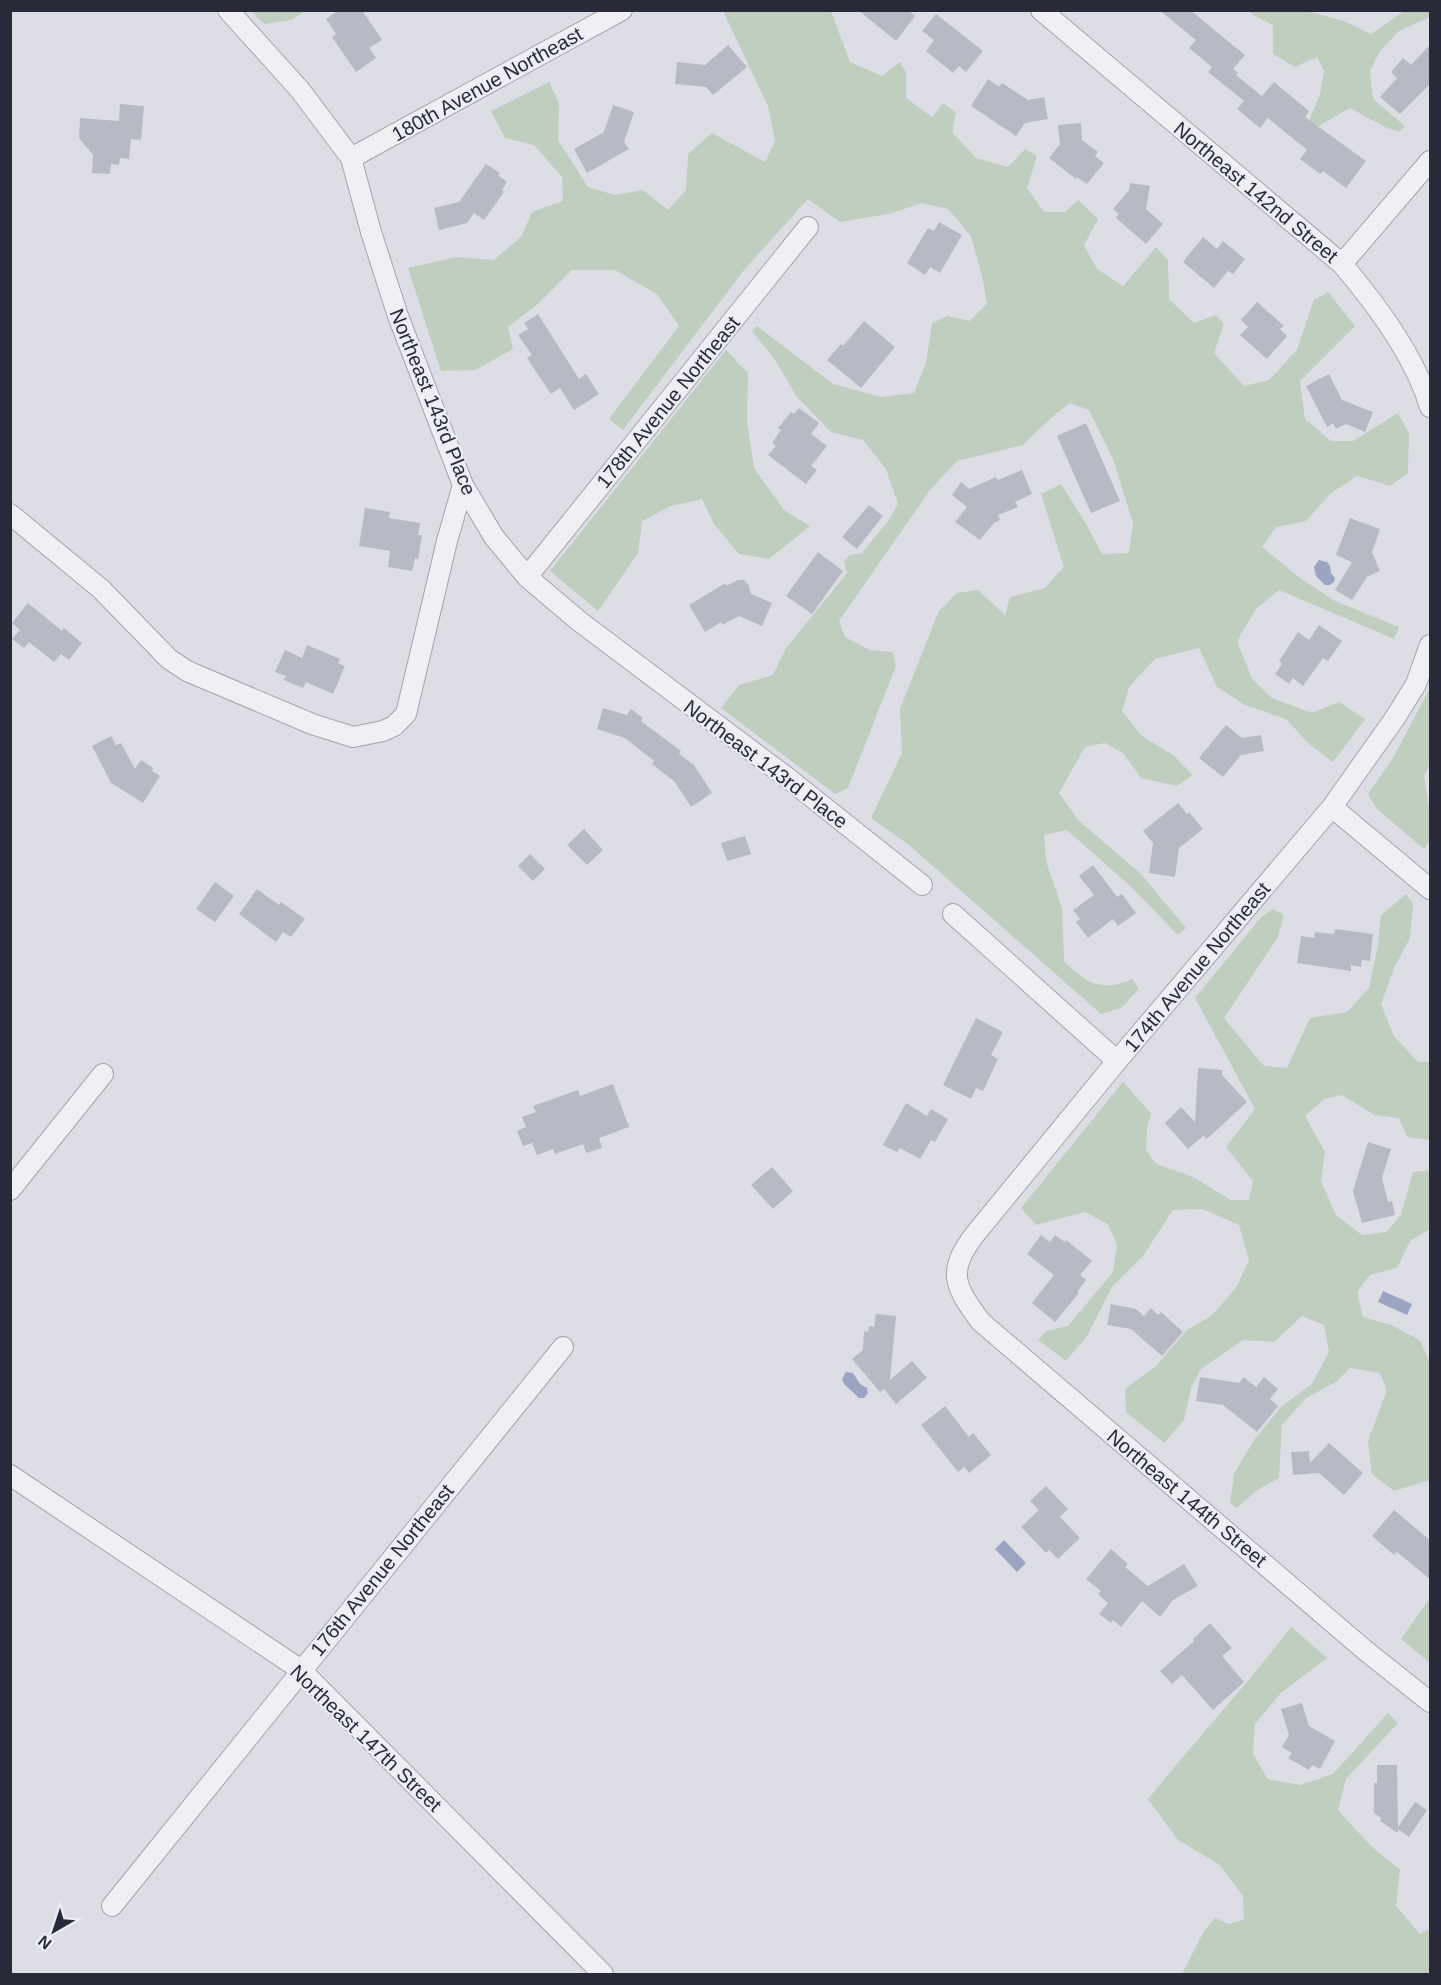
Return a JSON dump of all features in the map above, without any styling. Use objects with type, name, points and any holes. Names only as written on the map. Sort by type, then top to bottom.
[{"type":"street","name":"Northeast 143rd Place","points":[[228,10],[300,90],[351,158],[398,316],[463,485],[494,537],[527,577],[579,621],[789,779],[922,885]]},
{"type":"street","name":"180th Avenue Northeast","points":[[351,158],[622,10]]},
{"type":"street","name":"Northeast 142nd Street","points":[[1041,10],[1342,264],[1368,294],[1391,329],[1414,367],[1431,407]]},
{"type":"street","points":[[1342,264],[1431,161]]},
{"type":"street","name":"178th Avenue Northeast","points":[[527,577],[808,227]]},
{"type":"street","points":[[10,514],[101,589],[169,659],[188,671],[312,723],[353,737],[383,731],[394,726],[406,714],[447,541],[463,485]]},
{"type":"street","name":"174th Avenue Northeast","points":[[956,1282],[957,1263],[964,1248],[1332,807],[1395,718],[1416,684],[1431,645]]},
{"type":"street","points":[[1332,807],[1431,889]]},
{"type":"street","points":[[953,914],[1118,1061]]},
{"type":"street","points":[[10,1190],[103,1074]]},
{"type":"street","name":"Northeast 144th Street","points":[[956,1282],[981,1322],[1366,1651],[1431,1702]]},
{"type":"street","name":"176th Avenue Northeast","points":[[112,1906],[563,1347]]},
{"type":"street","name":"Northeast 147th Street","points":[[10,1475],[301,1670],[603,1974]]},
{"type":"green space","points":[[251,11],[305,11],[292,20],[264,24]]},
{"type":"green space","points":[[723,11],[831,11],[850,62],[882,76],[900,62],[906,72],[906,98],[932,117],[943,103],[956,113],[952,132],[976,158],[1008,167],[1025,149],[1037,156],[1027,188],[1044,212],[1065,212],[1078,200],[1098,219],[1084,245],[1097,269],[1123,286],[1156,247],[1168,260],[1169,299],[1194,323],[1216,315],[1224,324],[1214,353],[1244,386],[1269,380],[1297,350],[1314,300],[1328,292],[1355,326],[1300,381],[1305,419],[1331,441],[1353,441],[1398,413],[1409,434],[1408,473],[1390,486],[1357,476],[1331,493],[1306,521],[1276,527],[1262,547],[1300,578],[1335,601],[1399,627],[1394,639],[1279,590],[1256,609],[1237,641],[1252,679],[1272,698],[1312,713],[1339,702],[1365,719],[1333,762],[1308,743],[1286,719],[1245,705],[1217,687],[1199,648],[1155,659],[1129,687],[1122,711],[1142,736],[1173,755],[1193,775],[1177,786],[1141,778],[1123,753],[1105,743],[1085,747],[1059,793],[1079,821],[1140,873],[1186,928],[1178,935],[1129,885],[1067,830],[1044,835],[1046,861],[1062,908],[1064,961],[1079,975],[1095,984],[1112,985],[1132,979],[1139,989],[1121,1008],[1101,1014],[909,845],[871,818],[902,753],[900,709],[939,611],[957,593],[978,590],[1005,615],[1010,597],[1045,588],[1064,567],[1041,494],[1061,484],[1102,554],[1129,553],[1133,523],[1113,459],[1089,410],[1070,403],[1023,445],[957,461],[930,490],[839,621],[845,637],[870,650],[893,652],[896,666],[848,788],[835,794],[721,708],[739,685],[773,675],[786,648],[847,573],[844,561],[850,555],[862,553],[888,521],[898,504],[886,469],[863,440],[831,432],[797,397],[775,360],[752,331],[757,326],[833,384],[881,397],[914,393],[926,363],[932,323],[948,316],[970,321],[987,304],[971,236],[948,209],[922,203],[889,214],[840,222],[808,199],[744,270],[623,430],[609,419],[679,326],[657,294],[615,270],[572,270],[538,304],[508,327],[513,349],[475,370],[441,371],[408,268],[456,257],[494,260],[521,237],[532,212],[563,201],[562,177],[534,145],[505,138],[491,111],[549,82],[559,103],[558,140],[588,187],[615,195],[643,190],[668,210],[686,190],[688,154],[712,133],[765,162],[775,141],[768,106]]},
{"type":"green space","points":[[1249,11],[1307,11],[1344,21],[1371,34],[1404,11],[1430,11],[1428,18],[1399,31],[1380,51],[1370,71],[1373,99],[1405,126],[1399,132],[1350,108],[1317,127],[1309,120],[1320,95],[1324,71],[1317,57],[1295,67],[1273,54],[1273,25]]},
{"type":"green space","points":[[726,350],[748,373],[747,422],[754,468],[784,510],[810,526],[769,559],[739,554],[714,524],[702,499],[671,506],[642,521],[638,553],[598,611],[550,571]]},
{"type":"green space","points":[[1430,688],[1430,765],[1424,776],[1430,814],[1430,841],[1424,849],[1376,808],[1368,794],[1393,758]]},
{"type":"green space","points":[[1406,894],[1413,904],[1410,938],[1394,968],[1381,1004],[1394,1036],[1418,1062],[1430,1062],[1430,1140],[1407,1137],[1399,1118],[1374,1115],[1342,1095],[1324,1099],[1305,1116],[1325,1152],[1321,1181],[1336,1215],[1362,1235],[1386,1232],[1401,1215],[1413,1172],[1430,1170],[1430,1229],[1410,1241],[1397,1268],[1370,1275],[1357,1292],[1363,1317],[1391,1325],[1420,1340],[1430,1363],[1430,1480],[1394,1491],[1372,1474],[1368,1441],[1387,1390],[1380,1373],[1350,1368],[1336,1382],[1306,1398],[1282,1425],[1279,1478],[1257,1490],[1237,1508],[1230,1503],[1234,1474],[1254,1440],[1281,1407],[1312,1384],[1329,1352],[1324,1325],[1302,1316],[1274,1342],[1243,1340],[1201,1369],[1191,1388],[1184,1420],[1164,1443],[1126,1412],[1125,1389],[1156,1366],[1187,1330],[1211,1316],[1236,1288],[1249,1260],[1239,1225],[1203,1209],[1173,1210],[1143,1256],[1112,1287],[1087,1336],[1066,1361],[1038,1340],[1046,1331],[1068,1326],[1113,1272],[1117,1245],[1108,1224],[1085,1212],[1036,1225],[1021,1208],[1123,1082],[1151,1113],[1147,1128],[1146,1150],[1156,1164],[1193,1177],[1231,1200],[1249,1200],[1253,1181],[1226,1147],[1255,1109],[1195,998],[1262,916],[1273,909],[1284,915],[1278,937],[1224,1018],[1264,1066],[1287,1068],[1310,1018],[1347,1012],[1369,988],[1378,945],[1381,915]]},
{"type":"green space","points":[[1430,1598],[1430,1663],[1401,1639]]},
{"type":"green space","points":[[1291,1627],[1327,1658],[1281,1693],[1255,1724],[1253,1754],[1268,1779],[1300,1785],[1333,1774],[1388,1713],[1398,1723],[1346,1779],[1338,1810],[1371,1846],[1400,1870],[1396,1906],[1420,1934],[1430,1929],[1430,1974],[1182,1974],[1204,1931],[1215,1918],[1229,1924],[1244,1919],[1243,1896],[1220,1865],[1178,1840],[1148,1799]]},
{"type":"water","points":[[1319,560],[1327,562],[1330,566],[1335,578],[1330,585],[1325,585],[1316,576],[1314,567]]},
{"type":"water","points":[[1383,1291],[1412,1304],[1407,1315],[1378,1302]]},
{"type":"water","points":[[846,1372],[853,1373],[860,1384],[867,1388],[868,1393],[864,1398],[859,1398],[844,1384],[842,1379]]},
{"type":"water","points":[[1004,1540],[1026,1563],[1017,1572],[995,1549]]},
{"type":"building","points":[[339,10],[362,10],[382,40],[369,48],[376,58],[356,72],[332,37],[336,34],[326,19]]},
{"type":"building","points":[[858,10],[908,10],[915,16],[896,41]]},
{"type":"building","points":[[1159,10],[1190,10],[1245,55],[1233,69],[1238,73],[1236,75],[1262,96],[1274,82],[1309,111],[1305,117],[1366,161],[1346,188],[1323,171],[1320,174],[1300,159],[1307,150],[1268,118],[1260,128],[1237,109],[1244,101],[1208,72],[1212,67],[1189,48],[1196,40]]},
{"type":"building","points":[[936,14],[983,51],[966,72],[959,66],[953,73],[926,51],[934,40],[922,31]]},
{"type":"building","points":[[1431,44],[1431,83],[1400,114],[1380,97],[1397,78],[1391,72],[1403,58],[1411,65]]},
{"type":"building","points":[[728,45],[747,67],[713,95],[706,87],[675,84],[677,62],[705,65]]},
{"type":"building","points":[[988,79],[999,87],[1002,83],[1028,100],[1044,97],[1048,119],[1025,123],[1016,136],[971,106]]},
{"type":"building","points":[[120,104],[144,106],[141,140],[131,139],[129,159],[120,158],[119,165],[111,164],[110,174],[92,173],[93,155],[79,138],[80,118],[119,121]]},
{"type":"building","points":[[613,105],[634,112],[624,142],[629,149],[587,173],[574,149],[604,132]]},
{"type":"building","points":[[1081,123],[1082,140],[1098,152],[1095,156],[1104,163],[1087,184],[1077,177],[1076,179],[1049,158],[1060,144],[1058,125]]},
{"type":"building","points":[[486,164],[500,173],[498,175],[507,182],[502,190],[504,192],[484,220],[474,213],[467,223],[439,230],[434,208],[459,202]]},
{"type":"building","points":[[1130,183],[1150,186],[1146,209],[1163,224],[1146,244],[1116,218],[1119,214],[1113,209],[1129,190]]},
{"type":"building","points":[[939,222],[962,235],[940,273],[930,267],[925,275],[907,263],[928,228],[934,231]]},
{"type":"building","points":[[1203,237],[1217,249],[1223,241],[1245,259],[1233,274],[1228,271],[1214,288],[1183,262]]},
{"type":"building","points":[[1257,302],[1284,326],[1280,329],[1287,336],[1267,359],[1240,335],[1248,327],[1241,320]]},
{"type":"building","points":[[538,314],[579,379],[586,374],[599,394],[574,410],[560,388],[551,394],[527,358],[532,355],[518,335],[528,329],[524,323]]},
{"type":"building","points":[[864,321],[895,347],[861,388],[827,360],[841,344],[843,346]]},
{"type":"building","points":[[1329,374],[1342,400],[1373,412],[1365,432],[1346,424],[1336,429],[1333,423],[1327,427],[1306,386]]},
{"type":"building","points":[[799,408],[819,423],[811,434],[827,446],[811,466],[817,470],[806,484],[768,455],[776,446],[772,443],[781,430],[778,428],[791,412],[794,414]]},
{"type":"building","points":[[1086,423],[1120,501],[1091,513],[1057,436]]},
{"type":"building","points":[[1022,470],[1032,494],[1015,502],[1018,507],[998,515],[1000,520],[994,523],[980,540],[955,522],[967,507],[952,495],[961,482],[969,489],[996,477],[998,480]]},
{"type":"building","points":[[869,505],[883,516],[857,549],[842,537]]},
{"type":"building","points":[[365,508],[390,512],[389,518],[420,523],[418,535],[422,535],[418,559],[415,558],[412,571],[388,567],[390,551],[359,546]]},
{"type":"building","points":[[1350,518],[1380,529],[1372,552],[1380,571],[1367,577],[1352,600],[1335,590],[1352,562],[1336,555]]},
{"type":"building","points":[[818,552],[843,571],[812,614],[786,596]]},
{"type":"building","points":[[744,580],[748,584],[751,594],[772,603],[762,626],[739,616],[722,625],[721,622],[705,632],[689,605],[724,584],[728,585]]},
{"type":"building","points":[[28,603],[62,631],[64,628],[82,643],[69,660],[61,654],[54,662],[29,642],[24,648],[12,639],[20,630],[12,623]]},
{"type":"building","points":[[1319,625],[1342,641],[1328,661],[1323,658],[1303,686],[1293,678],[1289,684],[1275,674],[1282,664],[1279,661],[1298,632],[1309,640]]},
{"type":"building","points":[[307,645],[340,659],[338,663],[345,666],[333,694],[306,682],[303,688],[284,680],[286,676],[275,672],[285,650],[302,658]]},
{"type":"building","points":[[603,708],[627,715],[631,709],[643,718],[641,721],[681,751],[679,754],[694,765],[712,793],[691,807],[675,782],[652,764],[654,761],[625,738],[597,729]]},
{"type":"building","points":[[1226,725],[1242,738],[1261,735],[1264,751],[1241,755],[1223,777],[1199,758]]},
{"type":"building","points":[[111,736],[116,745],[121,743],[135,769],[141,760],[160,776],[143,803],[111,783],[92,746]]},
{"type":"building","points":[[1178,803],[1203,829],[1179,848],[1175,877],[1149,873],[1153,843],[1143,831]]},
{"type":"building","points":[[584,829],[603,850],[587,865],[567,845]]},
{"type":"building","points":[[745,836],[751,854],[727,861],[721,843]]},
{"type":"building","points":[[530,854],[545,869],[533,881],[518,866]]},
{"type":"building","points":[[1093,865],[1117,897],[1122,894],[1136,913],[1118,926],[1113,919],[1088,938],[1076,922],[1080,919],[1073,910],[1094,895],[1079,876]]},
{"type":"building","points":[[215,882],[234,896],[215,922],[196,909]]},
{"type":"building","points":[[257,889],[279,905],[281,902],[305,919],[291,937],[283,932],[276,942],[239,914]]},
{"type":"building","points":[[1335,929],[1373,934],[1370,961],[1362,960],[1361,967],[1351,965],[1351,971],[1297,963],[1301,936],[1314,938],[1315,932],[1334,934]]},
{"type":"building","points":[[976,1018],[1003,1032],[991,1055],[998,1059],[983,1091],[976,1088],[971,1099],[943,1085]]},
{"type":"building","points":[[1198,1068],[1222,1070],[1222,1075],[1247,1102],[1207,1139],[1203,1136],[1188,1149],[1165,1123],[1181,1107],[1195,1122]]},
{"type":"building","points":[[613,1084],[629,1127],[599,1138],[602,1148],[586,1153],[583,1144],[555,1154],[553,1149],[537,1155],[532,1143],[523,1146],[517,1131],[526,1127],[522,1117],[536,1112],[533,1106],[578,1090],[580,1096]]},
{"type":"building","points":[[906,1103],[927,1116],[931,1109],[948,1119],[935,1142],[931,1140],[920,1159],[900,1148],[897,1152],[883,1145]]},
{"type":"building","points":[[1368,1142],[1391,1149],[1382,1178],[1388,1202],[1392,1201],[1395,1215],[1362,1223],[1353,1191]]},
{"type":"building","points":[[772,1167],[793,1191],[773,1209],[751,1185]]},
{"type":"building","points":[[1041,1235],[1050,1242],[1055,1235],[1065,1242],[1066,1240],[1092,1261],[1080,1275],[1086,1280],[1077,1292],[1079,1293],[1055,1322],[1032,1303],[1054,1275],[1027,1254]]},
{"type":"building","points":[[1111,1304],[1136,1309],[1144,1316],[1151,1308],[1158,1315],[1161,1312],[1183,1332],[1162,1356],[1131,1329],[1107,1325]]},
{"type":"building","points":[[876,1314],[896,1316],[890,1380],[912,1361],[927,1378],[896,1404],[884,1389],[880,1392],[852,1359],[863,1350],[864,1331],[868,1332],[869,1326],[874,1327]]},
{"type":"building","points":[[1200,1377],[1239,1383],[1244,1377],[1256,1387],[1264,1377],[1278,1389],[1270,1399],[1278,1406],[1257,1432],[1223,1405],[1196,1401]]},
{"type":"building","points":[[945,1406],[969,1437],[973,1433],[991,1455],[969,1473],[964,1467],[958,1472],[921,1425]]},
{"type":"building","points":[[1329,1443],[1363,1473],[1344,1495],[1319,1473],[1293,1475],[1291,1452],[1309,1451],[1310,1463]]},
{"type":"building","points":[[1046,1486],[1068,1509],[1060,1517],[1080,1538],[1058,1559],[1049,1550],[1046,1553],[1021,1527],[1039,1510],[1030,1501]]},
{"type":"building","points":[[1394,1510],[1431,1541],[1431,1580],[1397,1552],[1394,1555],[1372,1536]]},
{"type":"building","points":[[1111,1549],[1128,1564],[1125,1567],[1148,1586],[1184,1564],[1198,1586],[1173,1600],[1160,1617],[1142,1601],[1121,1627],[1113,1620],[1111,1623],[1099,1614],[1108,1603],[1098,1594],[1101,1591],[1086,1579]]},
{"type":"building","points":[[1210,1623],[1232,1648],[1222,1656],[1244,1682],[1213,1710],[1182,1675],[1172,1684],[1160,1671],[1194,1641],[1193,1639]]},
{"type":"building","points":[[1302,1703],[1309,1726],[1335,1741],[1320,1769],[1312,1765],[1309,1770],[1288,1758],[1292,1753],[1282,1747],[1289,1735],[1281,1709]]},
{"type":"building","points":[[1377,1765],[1397,1765],[1398,1827],[1415,1802],[1427,1810],[1409,1837],[1398,1829],[1398,1833],[1380,1821],[1381,1818],[1374,1813],[1374,1783],[1377,1783]]}]
